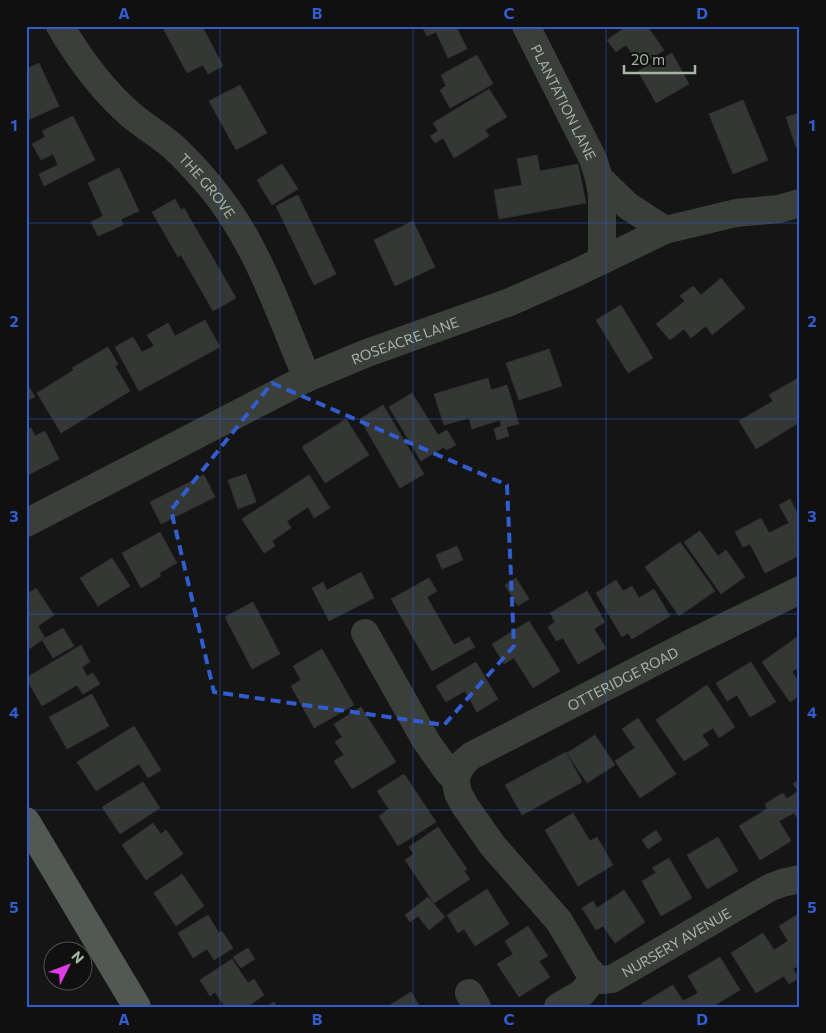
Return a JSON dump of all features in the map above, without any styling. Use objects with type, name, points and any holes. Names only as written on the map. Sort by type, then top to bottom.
[{"type":"main road","points":[[26,821],[137,1007]]},
{"type":"street","name":"THE GROVE","points":[[60,26],[101,84],[131,116],[171,145],[191,165],[225,205],[244,232],[262,269],[307,378]]},
{"type":"street","name":"PLANTATION LANE","points":[[526,26],[593,159],[602,195],[602,260]]},
{"type":"street","name":"PLANTATION LANE","points":[[599,178],[628,206],[665,230]]},
{"type":"street","name":"ROSEACRE LANE","points":[[26,523],[307,378],[510,302],[665,230],[736,213],[778,209],[800,203]]},
{"type":"street","name":"OTTERIDGE ROAD","points":[[455,778],[463,763],[472,756],[693,642],[800,590]]},
{"type":"street","points":[[365,633],[426,741],[448,772],[455,778],[458,793],[465,806],[493,846],[560,921],[586,967],[595,977],[582,993],[558,1007]]},
{"type":"street","name":"NURSERY AVENUE","points":[[595,977],[601,980],[612,979],[769,888],[800,879]]},
{"type":"highlighted area","points":[[272,383],[507,485],[514,646],[444,725],[214,692],[171,510]]},
{"type":"building","points":[[162,26],[202,26],[223,66],[208,74],[203,65],[187,73]]},
{"type":"building","points":[[422,26],[456,26],[467,49],[448,58],[436,32],[427,36]]},
{"type":"building","points":[[627,26],[647,26],[664,50],[641,66],[626,45],[616,52],[607,40]]},
{"type":"building","points":[[672,53],[689,84],[656,103],[638,71]]},
{"type":"building","points":[[477,55],[493,84],[450,108],[440,90],[446,86],[441,75]]},
{"type":"building","points":[[39,63],[59,106],[26,121],[26,69]]},
{"type":"building","points":[[240,85],[267,133],[236,150],[209,101]]},
{"type":"building","points":[[489,89],[507,117],[485,130],[489,136],[454,158],[443,138],[435,143],[430,136],[438,131],[433,123]]},
{"type":"building","points":[[743,100],[768,160],[733,174],[709,114]]},
{"type":"building","points":[[800,113],[800,146],[796,147],[786,117]]},
{"type":"building","points":[[73,116],[95,160],[44,186],[39,174],[58,165],[53,154],[41,160],[32,144],[45,137],[42,131]]},
{"type":"building","points":[[537,155],[540,171],[578,164],[586,203],[499,219],[494,190],[522,185],[517,159]]},
{"type":"building","points":[[282,164],[298,189],[272,205],[257,180]]},
{"type":"building","points":[[119,168],[139,211],[121,219],[123,225],[98,236],[91,222],[103,216],[88,183]]},
{"type":"building","points":[[298,195],[336,274],[314,285],[276,206]]},
{"type":"building","points":[[175,199],[181,210],[184,208],[236,298],[213,311],[181,255],[178,257],[152,212]]},
{"type":"building","points":[[413,221],[435,267],[395,286],[374,240]]},
{"type":"building","points":[[721,278],[745,308],[712,335],[706,326],[691,338],[684,329],[670,340],[656,324],[685,301],[680,296],[693,286],[701,295]]},
{"type":"building","points":[[621,305],[653,358],[628,373],[596,320]]},
{"type":"building","points":[[205,320],[220,347],[139,391],[115,347],[133,337],[142,352],[154,346],[147,335],[168,323],[175,336]]},
{"type":"building","points":[[108,347],[118,364],[115,366],[130,391],[61,433],[37,393],[74,370],[72,368]]},
{"type":"building","points":[[549,349],[562,386],[519,400],[506,363]]},
{"type":"building","points":[[488,378],[491,390],[507,385],[519,424],[506,427],[509,436],[497,440],[494,429],[501,426],[500,420],[472,429],[469,418],[444,425],[434,394]]},
{"type":"building","points":[[798,378],[800,380],[800,422],[756,449],[739,421],[773,401],[769,395]]},
{"type":"building","points":[[26,382],[35,397],[26,401]]},
{"type":"building","points":[[412,393],[438,435],[447,430],[456,445],[446,450],[444,447],[421,461],[389,407]]},
{"type":"building","points":[[383,405],[424,474],[400,488],[360,419]]},
{"type":"building","points":[[346,419],[369,455],[325,483],[302,447]]},
{"type":"building","points":[[31,428],[35,436],[45,431],[59,459],[26,476],[26,430]]},
{"type":"building","points":[[246,474],[256,502],[238,509],[228,480]]},
{"type":"building","points":[[204,475],[215,497],[161,524],[150,502]]},
{"type":"building","points":[[309,475],[330,508],[314,518],[308,507],[287,521],[291,528],[272,541],[275,546],[264,553],[242,519]]},
{"type":"building","points":[[790,499],[800,518],[800,535],[796,537],[800,544],[800,555],[765,573],[750,544],[743,547],[735,532],[761,518],[769,533],[789,523],[779,505]]},
{"type":"building","points":[[700,531],[718,556],[726,550],[745,577],[721,594],[684,542]]},
{"type":"building","points":[[160,532],[177,563],[159,573],[161,576],[141,588],[122,553]]},
{"type":"building","points":[[680,542],[715,591],[679,616],[645,567]]},
{"type":"building","points":[[457,546],[463,560],[442,569],[436,555]]},
{"type":"building","points":[[112,558],[130,586],[98,606],[80,578]]},
{"type":"building","points":[[361,572],[374,598],[329,621],[312,588],[323,582],[327,590]]},
{"type":"building","points":[[429,578],[437,591],[427,597],[454,645],[469,637],[475,647],[432,671],[391,599]]},
{"type":"building","points":[[516,578],[529,599],[518,606],[505,585]]},
{"type":"building","points":[[616,580],[623,591],[632,586],[639,598],[654,589],[670,616],[632,639],[628,633],[622,637],[596,593]]},
{"type":"building","points":[[36,588],[54,615],[38,626],[45,638],[26,651],[26,595]]},
{"type":"building","points":[[587,591],[605,622],[594,629],[606,648],[578,664],[563,638],[556,641],[548,627],[555,622],[550,613]]},
{"type":"building","points":[[253,602],[280,654],[252,669],[225,617]]},
{"type":"building","points":[[529,621],[560,671],[533,688],[514,658],[504,664],[492,644]]},
{"type":"building","points":[[63,628],[74,646],[53,658],[42,640]]},
{"type":"building","points":[[800,635],[800,666],[792,672],[800,683],[800,695],[790,702],[762,662]]},
{"type":"building","points":[[81,645],[90,662],[82,667],[87,676],[93,673],[100,684],[83,694],[77,685],[42,706],[26,678]]},
{"type":"building","points":[[322,649],[354,705],[314,728],[291,686],[301,680],[293,666]]},
{"type":"building","points":[[476,662],[498,699],[477,712],[465,691],[446,702],[436,686]]},
{"type":"building","points":[[751,662],[776,702],[750,717],[737,695],[727,701],[716,683]]},
{"type":"building","points":[[707,685],[735,727],[719,738],[713,728],[702,735],[709,745],[684,761],[656,720]]},
{"type":"building","points":[[92,694],[109,726],[67,749],[49,717]]},
{"type":"building","points":[[361,707],[396,762],[352,789],[334,761],[344,755],[335,742],[342,737],[334,724]]},
{"type":"building","points":[[638,718],[676,774],[640,798],[615,761],[635,748],[622,729]]},
{"type":"building","points":[[134,726],[161,770],[148,778],[139,764],[96,791],[77,762]]},
{"type":"building","points":[[595,735],[615,765],[587,783],[567,753]]},
{"type":"building","points":[[566,752],[582,782],[522,815],[505,785]]},
{"type":"building","points":[[404,774],[436,822],[398,846],[379,816],[389,809],[377,791]]},
{"type":"building","points":[[800,780],[800,823],[794,813],[779,821],[791,841],[760,860],[739,826],[767,809],[765,804],[783,793],[787,799],[798,791],[793,784]]},
{"type":"building","points":[[143,782],[160,808],[120,834],[102,807]]},
{"type":"building","points":[[573,813],[590,841],[597,837],[613,865],[578,886],[545,830]]},
{"type":"building","points":[[153,823],[161,834],[166,830],[183,854],[146,880],[122,845]]},
{"type":"building","points":[[438,827],[467,869],[464,871],[470,879],[434,903],[405,860],[414,854],[409,847]]},
{"type":"building","points":[[656,830],[662,840],[648,849],[642,840]]},
{"type":"building","points":[[718,837],[738,871],[707,889],[687,855]]},
{"type":"building","points":[[669,858],[692,898],[661,916],[642,881],[656,873],[652,868]]},
{"type":"building","points":[[182,874],[204,906],[176,926],[154,893]]},
{"type":"building","points":[[487,889],[509,924],[475,946],[464,929],[458,933],[447,915]]},
{"type":"building","points":[[624,890],[645,922],[615,943],[603,926],[596,930],[582,908],[593,901],[597,908]]},
{"type":"building","points":[[428,897],[445,917],[429,930],[418,916],[410,922],[405,915]]},
{"type":"building","points":[[800,913],[800,965],[793,969],[799,978],[789,984],[784,976],[756,993],[731,953],[763,933],[774,950],[788,941],[779,926]]},
{"type":"building","points":[[208,915],[219,933],[222,931],[233,948],[214,960],[207,949],[193,958],[178,933]]},
{"type":"building","points":[[528,926],[548,956],[539,961],[550,977],[519,997],[497,964],[513,954],[505,941]]},
{"type":"building","points":[[248,948],[255,959],[241,968],[233,957]]},
{"type":"building","points":[[720,957],[740,990],[712,1007],[643,1007],[641,1004],[673,985],[683,1001],[698,993],[688,976]]},
{"type":"building","points":[[232,959],[248,983],[254,979],[264,995],[247,1007],[225,1007],[215,992],[210,996],[200,980]]},
{"type":"building","points":[[411,992],[420,1007],[387,1007]]},
{"type":"building","points":[[274,1002],[277,1007],[266,1007]]}]
